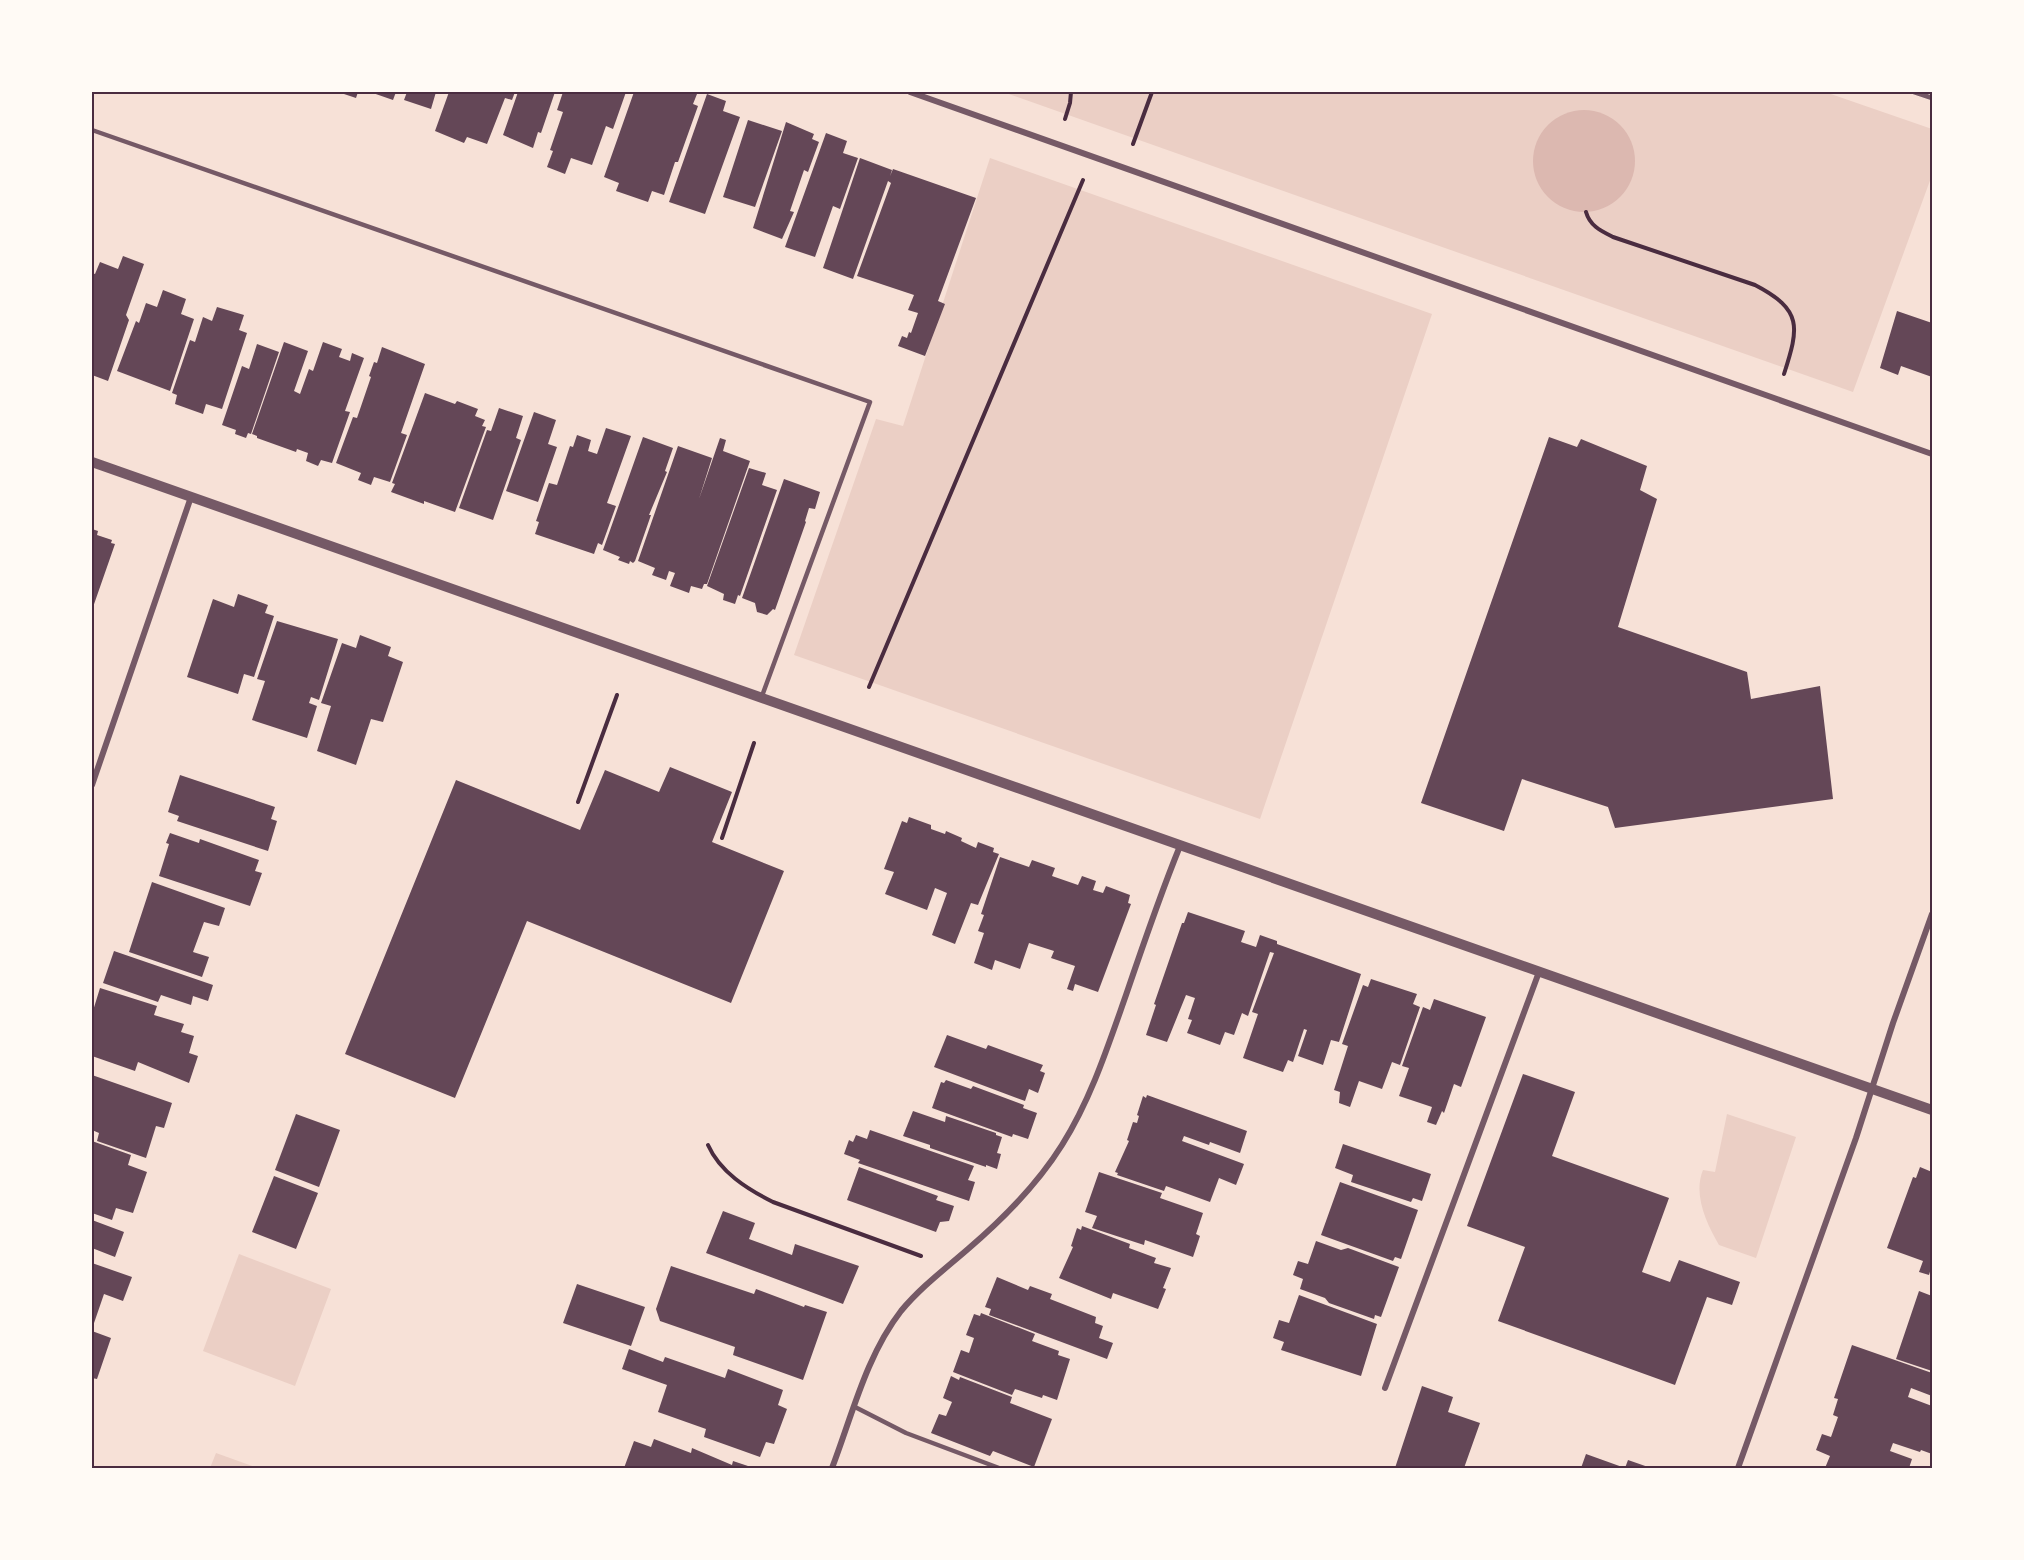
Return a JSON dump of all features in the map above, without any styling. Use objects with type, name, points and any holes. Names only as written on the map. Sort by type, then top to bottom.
[{"type":"street","points":[[910,92],[1932,454]]},
{"type":"street","points":[[92,462],[1932,1110]]},
{"type":"street","points":[[92,785],[191,497]]},
{"type":"street","points":[[832,1468],[882,1340],[901,1311],[929,1281],[968,1249],[1022,1197],[1042,1173],[1077,1120],[1106,1053],[1161,893],[1180,846]]},
{"type":"street","points":[[1738,1468],[1932,914]]},
{"type":"street","points":[[1385,1388],[1539,972]]},
{"type":"lane","points":[[1914,92],[1932,98]]},
{"type":"lane","points":[[92,130],[870,402],[778,656],[760,699]]},
{"type":"lane","points":[[855,1407],[906,1433],[999,1468]]},
{"type":"path","points":[[1065,119],[1071,92]]},
{"type":"path","points":[[1133,144],[1152,92]]},
{"type":"path","points":[[869,687],[1093,157]]},
{"type":"path","points":[[1586,212],[1588,220],[1596,229],[1613,237],[1755,285],[1772,294],[1792,316],[1795,332],[1784,374]]},
{"type":"path","points":[[578,802],[617,695]]},
{"type":"path","points":[[722,838],[754,743]]},
{"type":"path","points":[[708,1145],[712,1154],[726,1171],[752,1191],[773,1202],[921,1256]]},
{"type":"shaded area","points":[[1003,92],[1825,92],[1932,129],[1932,175],[1853,392]]},
{"type":"shaded area","points":[[1584,110],[1613,118],[1627,132],[1635,161],[1627,190],[1613,204],[1584,212],[1555,204],[1541,190],[1533,161],[1541,132],[1555,118]]},
{"type":"shaded area","points":[[990,158],[1432,314],[1260,819],[794,655],[876,419],[903,426]]},
{"type":"shaded area","points":[[1727,1114],[1796,1137],[1756,1258],[1719,1245],[1702,1208],[1700,1179],[1703,1170],[1715,1172]]},
{"type":"shaded area","points":[[239,1254],[331,1289],[295,1386],[203,1351]]},
{"type":"shaded area","points":[[216,1453],[255,1467],[257,1468],[210,1468]]},
{"type":"building","points":[[338,92],[358,92],[356,98]]},
{"type":"building","points":[[370,92],[396,92],[393,100]]},
{"type":"building","points":[[407,92],[436,92],[431,109],[404,100]]},
{"type":"building","points":[[449,92],[515,92],[512,100],[505,98],[487,144],[467,137],[464,143],[435,131]]},
{"type":"building","points":[[518,92],[555,92],[541,133],[538,132],[533,148],[503,135]]},
{"type":"building","points":[[563,92],[626,92],[613,129],[606,126],[592,165],[571,158],[565,174],[547,167],[553,151],[550,150],[563,112],[557,110]]},
{"type":"building","points":[[634,92],[697,94],[693,104],[698,106],[664,195],[652,191],[648,202],[616,191],[619,183],[604,177]]},
{"type":"building","points":[[707,94],[726,101],[723,111],[740,117],[705,214],[669,202]]},
{"type":"building","points":[[748,120],[782,131],[755,207],[723,197]]},
{"type":"building","points":[[786,122],[814,134],[812,139],[819,142],[808,172],[804,170],[790,211],[794,212],[782,239],[753,228]]},
{"type":"building","points":[[826,133],[847,141],[843,153],[858,158],[840,209],[833,206],[815,257],[785,247]]},
{"type":"building","points":[[860,158],[892,170],[890,176],[893,169],[976,198],[938,301],[945,304],[925,356],[898,346],[902,336],[907,338],[909,332],[911,333],[918,313],[908,310],[914,295],[857,276],[891,183],[888,181],[853,279],[823,268]]},
{"type":"building","points":[[123,256],[144,264],[126,315],[129,320],[108,381],[92,375],[92,273],[95,274],[100,262],[118,269]]},
{"type":"building","points":[[163,290],[186,299],[181,314],[194,319],[170,391],[117,371],[136,321],[139,323],[146,303],[157,307]]},
{"type":"building","points":[[217,307],[244,315],[239,330],[247,333],[222,409],[206,404],[203,414],[175,404],[177,395],[172,393],[190,340],[195,342],[203,317],[212,321]]},
{"type":"building","points":[[1897,311],[1932,323],[1932,377],[1901,366],[1898,375],[1880,368]]},
{"type":"building","points":[[284,342],[308,351],[294,391],[300,394],[309,369],[313,371],[323,342],[342,349],[339,357],[350,361],[352,353],[364,358],[345,411],[350,412],[332,463],[321,460],[318,466],[306,461],[308,453],[297,449],[296,452],[257,438],[252,434]]},
{"type":"building","points":[[257,344],[279,352],[251,434],[248,433],[246,438],[235,434],[236,430],[222,425],[242,366],[249,369]]},
{"type":"building","points":[[382,347],[425,364],[401,433],[407,435],[390,482],[374,477],[371,485],[358,480],[361,473],[336,463],[353,417],[357,418],[371,377],[369,376],[374,362],[377,363]]},
{"type":"building","points":[[425,393],[455,404],[457,401],[478,409],[475,416],[485,420],[482,426],[486,427],[455,512],[391,492],[395,484],[392,483]]},
{"type":"building","points":[[499,408],[523,416],[516,438],[521,440],[493,520],[459,508],[487,430],[491,431]]},
{"type":"building","points":[[534,412],[556,420],[548,444],[557,447],[538,502],[506,491]]},
{"type":"building","points":[[606,428],[631,436],[607,503],[616,506],[602,545],[598,543],[594,554],[535,534],[539,522],[536,521],[549,483],[557,485],[570,446],[573,447],[577,435],[591,440],[588,451],[597,454]]},
{"type":"building","points":[[643,437],[673,448],[665,471],[667,472],[649,515],[651,515],[635,561],[633,563],[630,561],[629,564],[618,560],[620,557],[603,550]]},
{"type":"building","points":[[1549,437],[1577,447],[1581,439],[1647,466],[1640,490],[1657,499],[1618,627],[1747,672],[1751,699],[1820,686],[1833,799],[1615,828],[1608,807],[1522,779],[1504,831],[1421,803]]},
{"type":"building","points":[[720,438],[726,440],[723,451],[750,461],[707,584],[704,584],[702,589],[691,586],[689,593],[670,586],[675,573],[669,571],[666,580],[652,575],[655,568],[638,561],[678,446],[712,458],[699,499]]},
{"type":"building","points":[[749,468],[766,473],[762,485],[777,490],[740,596],[738,595],[735,604],[723,600],[724,594],[707,586]]},
{"type":"building","points":[[784,479],[820,492],[815,509],[809,508],[775,610],[773,609],[767,615],[757,612],[755,603],[742,598]]},
{"type":"building","points":[[92,529],[98,531],[97,535],[112,540],[111,543],[115,544],[92,610]]},
{"type":"building","points":[[238,594],[268,605],[265,613],[274,616],[254,677],[244,674],[238,694],[187,677],[213,599],[234,607]]},
{"type":"building","points":[[277,621],[338,639],[319,700],[311,697],[309,703],[317,706],[307,738],[252,720],[265,681],[257,679]]},
{"type":"building","points":[[360,635],[391,647],[388,656],[403,662],[383,722],[371,719],[356,765],[317,751],[331,706],[321,703],[342,643],[356,648]]},
{"type":"building","points":[[670,767],[732,792],[712,842],[784,871],[731,1003],[527,921],[455,1098],[345,1054],[456,780],[580,830],[605,770],[659,792]]},
{"type":"building","points":[[180,775],[275,807],[271,819],[277,821],[268,851],[177,821],[179,816],[168,812]]},
{"type":"building","points":[[909,817],[931,825],[931,829],[945,834],[946,831],[962,838],[961,841],[976,848],[978,842],[994,848],[993,852],[999,854],[978,905],[971,903],[955,944],[932,935],[947,893],[935,888],[927,910],[885,894],[894,872],[884,869],[902,821],[907,823]]},
{"type":"building","points":[[170,833],[199,843],[200,839],[259,860],[255,871],[262,873],[250,906],[159,876]]},
{"type":"building","points":[[1000,857],[1029,867],[1032,860],[1055,868],[1052,876],[1078,885],[1082,876],[1096,881],[1093,890],[1103,893],[1106,886],[1130,895],[1128,903],[1131,904],[1098,992],[1075,984],[1073,991],[1067,989],[1075,966],[1051,958],[1054,951],[1029,943],[1020,969],[995,960],[992,970],[974,963],[984,933],[978,931],[984,915],[981,914]]},
{"type":"building","points":[[152,882],[225,908],[219,926],[204,922],[193,952],[209,957],[202,977],[129,952]]},
{"type":"building","points":[[1188,912],[1245,931],[1241,942],[1256,947],[1260,935],[1277,941],[1277,944],[1361,974],[1339,1042],[1331,1040],[1323,1065],[1298,1056],[1307,1030],[1304,1029],[1293,1062],[1288,1060],[1283,1072],[1243,1058],[1258,1014],[1252,1012],[1274,953],[1270,952],[1248,1016],[1242,1013],[1234,1035],[1225,1032],[1220,1045],[1187,1033],[1192,1020],[1188,1019],[1195,998],[1186,995],[1167,1042],[1146,1035],[1156,1005],[1154,1004],[1182,923]]},
{"type":"building","points":[[114,951],[213,985],[208,1001],[193,996],[191,1005],[161,995],[158,1002],[103,983]]},
{"type":"building","points":[[1371,979],[1417,994],[1413,1004],[1420,1007],[1400,1065],[1392,1062],[1382,1089],[1359,1081],[1350,1107],[1339,1103],[1340,1092],[1334,1090],[1348,1046],[1342,1044],[1363,985],[1368,987]]},
{"type":"building","points":[[100,988],[157,1006],[154,1015],[184,1024],[181,1032],[194,1036],[189,1053],[198,1056],[189,1083],[138,1062],[135,1071],[92,1056],[92,1014]]},
{"type":"building","points":[[1434,999],[1486,1017],[1461,1087],[1454,1084],[1444,1113],[1442,1111],[1436,1125],[1427,1122],[1432,1107],[1399,1096],[1409,1068],[1402,1066],[1423,1007],[1430,1010]]},
{"type":"building","points":[[947,1035],[986,1049],[988,1045],[1043,1065],[1040,1071],[1045,1073],[1038,1093],[1029,1089],[1025,1101],[934,1067]]},
{"type":"building","points":[[1523,1074],[1575,1092],[1552,1156],[1669,1198],[1642,1272],[1670,1282],[1679,1260],[1740,1282],[1732,1305],[1707,1297],[1675,1385],[1498,1321],[1525,1247],[1467,1226]]},
{"type":"building","points":[[92,1075],[172,1103],[164,1128],[156,1126],[146,1158],[97,1141],[99,1133],[92,1130]]},
{"type":"building","points":[[946,1080],[971,1089],[973,1086],[1024,1105],[1023,1108],[1037,1113],[1028,1139],[1013,1134],[1012,1137],[932,1108],[941,1082],[944,1083]]},
{"type":"building","points":[[1147,1095],[1247,1131],[1240,1153],[1210,1142],[1209,1145],[1184,1136],[1182,1141],[1244,1164],[1236,1185],[1219,1178],[1210,1202],[1166,1186],[1164,1191],[1117,1175],[1118,1173],[1115,1172],[1129,1141],[1127,1140],[1133,1122],[1137,1123],[1143,1096],[1146,1098]]},
{"type":"building","points":[[913,1111],[945,1122],[946,1116],[1002,1137],[997,1153],[1001,1154],[997,1169],[930,1148],[930,1145],[903,1136]]},
{"type":"building","points":[[296,1114],[340,1130],[319,1187],[275,1170]]},
{"type":"building","points":[[870,1130],[974,1166],[968,1180],[975,1182],[969,1201],[858,1163],[860,1160],[844,1154],[849,1140],[853,1142],[856,1135],[867,1139]]},
{"type":"building","points":[[92,1141],[131,1155],[128,1165],[147,1172],[133,1213],[116,1208],[112,1220],[92,1213]]},
{"type":"building","points":[[1343,1144],[1431,1174],[1422,1201],[1413,1198],[1411,1202],[1351,1182],[1353,1175],[1335,1168]]},
{"type":"building","points":[[859,1167],[938,1196],[936,1200],[954,1206],[949,1221],[940,1222],[936,1232],[847,1200]]},
{"type":"building","points":[[1920,1167],[1932,1172],[1932,1265],[1929,1275],[1919,1272],[1923,1261],[1887,1248],[1913,1177],[1916,1178]]},
{"type":"building","points":[[1099,1172],[1162,1193],[1160,1198],[1203,1213],[1196,1234],[1200,1236],[1193,1257],[1145,1240],[1144,1245],[1092,1228],[1097,1216],[1085,1212]]},
{"type":"building","points":[[274,1176],[318,1193],[296,1249],[252,1232]]},
{"type":"building","points":[[1340,1182],[1418,1210],[1401,1259],[1395,1257],[1393,1261],[1321,1235]]},
{"type":"building","points":[[723,1211],[755,1223],[749,1239],[792,1255],[795,1244],[859,1266],[843,1304],[706,1253]]},
{"type":"building","points":[[92,1220],[124,1232],[115,1257],[92,1248]]},
{"type":"building","points":[[1082,1226],[1130,1244],[1129,1248],[1156,1258],[1154,1263],[1171,1268],[1158,1309],[1113,1293],[1111,1299],[1059,1278],[1073,1247],[1071,1246],[1077,1228],[1081,1230]]},
{"type":"building","points":[[1316,1241],[1341,1250],[1348,1248],[1399,1267],[1381,1317],[1375,1315],[1374,1319],[1329,1303],[1325,1298],[1300,1289],[1303,1279],[1293,1275],[1298,1261],[1308,1264]]},
{"type":"building","points":[[92,1263],[132,1277],[123,1301],[104,1294],[93,1326],[92,1326]]},
{"type":"building","points":[[671,1266],[754,1294],[756,1289],[804,1307],[805,1305],[827,1312],[803,1380],[733,1355],[735,1347],[660,1321],[656,1309]]},
{"type":"building","points":[[997,1277],[1028,1290],[1030,1286],[1052,1294],[1050,1299],[1096,1317],[1095,1323],[1103,1326],[1099,1338],[1113,1343],[1107,1359],[989,1315],[991,1309],[985,1307]]},
{"type":"building","points":[[577,1284],[645,1307],[631,1346],[563,1323]]},
{"type":"building","points":[[1919,1291],[1932,1296],[1932,1371],[1896,1359]]},
{"type":"building","points":[[1299,1295],[1377,1324],[1361,1376],[1281,1350],[1284,1342],[1273,1338],[1279,1320],[1289,1323]]},
{"type":"building","points":[[981,1313],[1035,1334],[1032,1341],[1059,1351],[1058,1355],[1070,1359],[1057,1400],[1043,1395],[1042,1398],[1015,1389],[1012,1395],[953,1372],[961,1350],[969,1353],[974,1338],[966,1335],[974,1314],[980,1316]]},
{"type":"building","points":[[92,1331],[111,1338],[97,1379],[92,1378]]},
{"type":"building","points":[[1852,1345],[1932,1373],[1932,1396],[1911,1388],[1908,1397],[1932,1406],[1932,1454],[1893,1443],[1890,1451],[1912,1459],[1909,1468],[1825,1468],[1830,1456],[1816,1450],[1822,1434],[1831,1437],[1838,1417],[1833,1415],[1838,1399],[1834,1398]]},
{"type":"building","points":[[629,1349],[663,1362],[665,1357],[725,1378],[728,1369],[783,1390],[778,1405],[787,1409],[774,1444],[766,1442],[760,1457],[704,1437],[706,1429],[658,1412],[667,1385],[622,1369]]},
{"type":"building","points":[[951,1376],[959,1380],[960,1377],[1012,1397],[1010,1403],[1052,1419],[1034,1467],[993,1451],[990,1456],[931,1433],[939,1414],[946,1416],[952,1402],[943,1398]]},
{"type":"building","points":[[1422,1386],[1453,1397],[1448,1412],[1480,1423],[1464,1468],[1395,1468]]},
{"type":"building","points":[[654,1439],[691,1453],[692,1448],[732,1465],[733,1461],[754,1468],[624,1468],[634,1441],[651,1447]]},
{"type":"building","points":[[1586,1454],[1625,1468],[1581,1468]]},
{"type":"building","points":[[1628,1460],[1651,1468],[1625,1468]]}]
